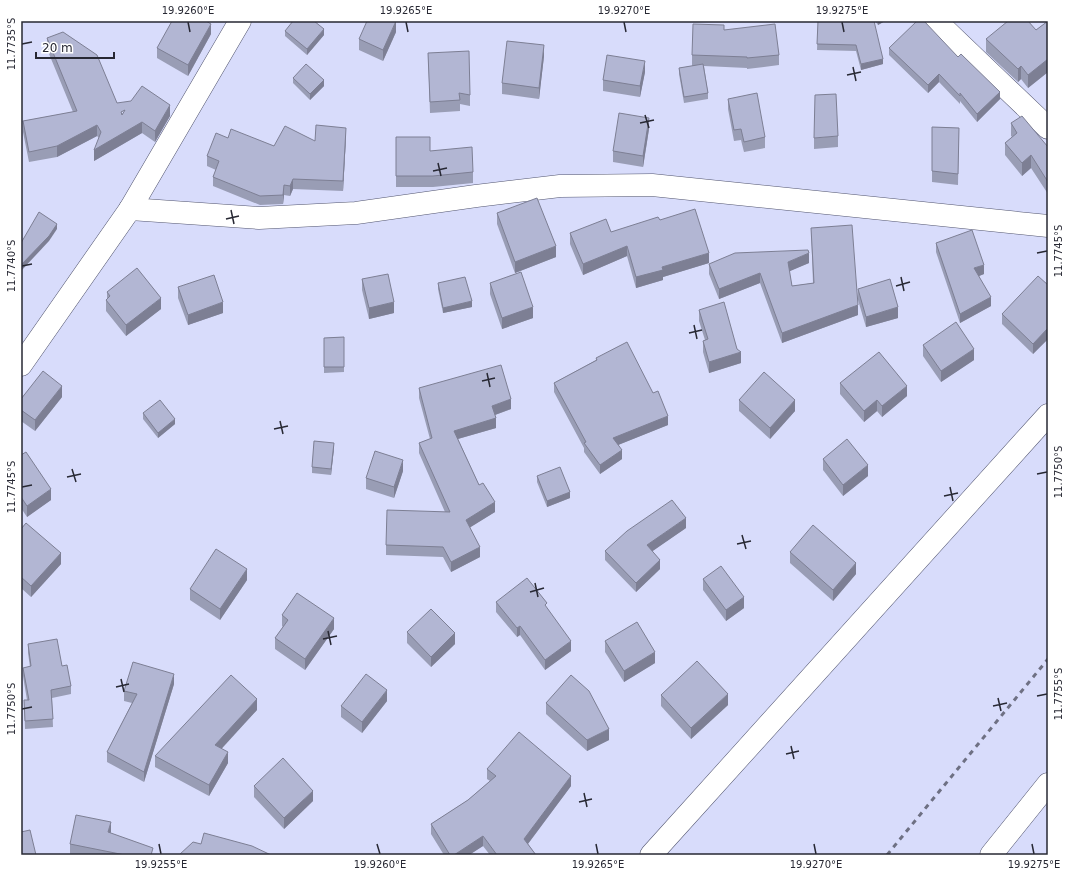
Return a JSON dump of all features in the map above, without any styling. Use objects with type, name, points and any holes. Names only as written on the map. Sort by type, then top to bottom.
[{"type":"street","points":[[21,365],[130,209],[237,21]]},
{"type":"street","points":[[936,21],[1048,128]]},
{"type":"street","points":[[130,209],[267,217],[356,213],[560,186],[652,185],[1048,226]]},
{"type":"street","points":[[652,855],[1048,415]]},
{"type":"street","points":[[991,855],[1048,784]]},
{"type":"building","points":[[172,21],[206,21],[211,24],[188,65],[157,48]]},
{"type":"building","points":[[293,21],[314,21],[324,29],[307,49],[285,31]]},
{"type":"building","points":[[367,21],[396,21],[383,50],[359,39]]},
{"type":"building","points":[[818,21],[874,21],[883,59],[861,64],[856,45],[817,44]]},
{"type":"building","points":[[917,21],[924,21],[958,57],[961,54],[1000,92],[977,114],[960,93],[960,96],[939,74],[928,85],[889,48]]},
{"type":"building","points":[[1008,21],[1028,21],[1036,30],[1048,21],[1048,59],[1028,75],[1021,66],[1018,69],[986,39]]},
{"type":"building","points":[[693,24],[724,25],[724,30],[775,24],[779,55],[747,58],[692,55]]},
{"type":"building","points":[[63,32],[97,55],[117,103],[131,101],[142,86],[170,105],[155,131],[142,122],[94,150],[101,132],[97,125],[57,146],[29,152],[23,121],[77,111],[47,38]]},
{"type":"building","points":[[507,41],[544,45],[539,88],[502,83]]},
{"type":"building","points":[[469,51],[470,95],[459,93],[460,100],[430,102],[428,53]]},
{"type":"building","points":[[607,55],[645,61],[640,86],[603,80]]},
{"type":"building","points":[[306,64],[324,80],[310,94],[293,78]]},
{"type":"building","points":[[703,64],[708,93],[684,97],[679,68]]},
{"type":"building","points":[[757,93],[765,137],[744,142],[741,129],[734,130],[728,99]]},
{"type":"building","points":[[836,94],[838,136],[814,138],[815,95]]},
{"type":"building","points":[[619,113],[649,118],[643,156],[613,151]]},
{"type":"building","points":[[1022,116],[1048,147],[1048,182],[1031,155],[1022,163],[1005,143],[1017,133],[1011,123]]},
{"type":"building","points":[[316,125],[346,128],[343,181],[293,179],[290,186],[284,185],[283,195],[260,196],[213,177],[219,161],[207,156],[216,133],[228,138],[231,129],[274,146],[285,126],[315,141]]},
{"type":"building","points":[[932,127],[959,128],[958,174],[932,171]]},
{"type":"building","points":[[396,137],[430,137],[430,151],[472,147],[473,172],[433,176],[396,176]]},
{"type":"building","points":[[537,198],[556,246],[515,262],[497,213]]},
{"type":"building","points":[[695,209],[709,253],[662,267],[663,270],[636,277],[627,246],[583,264],[570,233],[606,219],[611,232],[658,217],[660,220]]},
{"type":"building","points":[[39,212],[57,224],[49,236],[21,265],[21,243]]},
{"type":"building","points":[[852,225],[858,305],[782,333],[760,273],[719,289],[709,264],[735,253],[808,250],[809,253],[788,262],[792,286],[814,283],[811,228]]},
{"type":"building","points":[[972,230],[984,265],[974,268],[991,297],[960,314],[936,243]]},
{"type":"building","points":[[137,268],[161,298],[126,325],[106,300],[110,296],[107,292]]},
{"type":"building","points":[[521,272],[533,307],[502,318],[490,283]]},
{"type":"building","points":[[388,274],[394,302],[369,308],[362,279]]},
{"type":"building","points":[[214,275],[223,302],[188,315],[178,287]]},
{"type":"building","points":[[1038,276],[1048,285],[1048,328],[1033,344],[1002,314]]},
{"type":"building","points":[[465,277],[472,301],[443,308],[438,283]]},
{"type":"building","points":[[890,279],[898,307],[866,317],[858,289]]},
{"type":"building","points":[[724,302],[737,349],[741,352],[709,362],[703,341],[708,339],[699,310]]},
{"type":"building","points":[[956,322],[974,349],[941,371],[923,345]]},
{"type":"building","points":[[344,337],[344,367],[324,367],[324,338]]},
{"type":"building","points":[[627,342],[653,393],[658,391],[668,416],[613,438],[622,450],[600,465],[584,443],[586,442],[554,383],[597,360],[596,358]]},
{"type":"building","points":[[879,352],[907,386],[882,406],[877,400],[864,411],[840,383]]},
{"type":"building","points":[[501,365],[511,399],[492,406],[496,418],[454,431],[479,485],[483,483],[495,502],[466,520],[480,547],[451,562],[443,547],[386,545],[387,510],[450,512],[419,443],[432,438],[419,388]]},
{"type":"building","points":[[43,371],[62,386],[35,420],[21,410],[21,399]]},
{"type":"building","points":[[764,372],[795,400],[770,428],[739,400]]},
{"type":"building","points":[[160,400],[175,419],[158,433],[143,413]]},
{"type":"building","points":[[847,439],[868,465],[843,485],[823,459]]},
{"type":"building","points":[[314,441],[334,443],[331,469],[312,467]]},
{"type":"building","points":[[375,451],[403,460],[394,487],[366,478]]},
{"type":"building","points":[[26,452],[51,489],[27,506],[21,497],[21,455]]},
{"type":"building","points":[[560,467],[570,492],[547,501],[537,476]]},
{"type":"building","points":[[672,500],[686,518],[647,545],[660,560],[636,583],[605,551],[627,531]]},
{"type":"building","points":[[26,523],[61,553],[31,586],[21,577],[21,529]]},
{"type":"building","points":[[813,525],[856,563],[833,590],[790,552]]},
{"type":"building","points":[[216,549],[247,569],[220,609],[190,589]]},
{"type":"building","points":[[721,566],[744,597],[726,610],[703,579]]},
{"type":"building","points":[[527,578],[547,603],[545,605],[571,641],[545,660],[520,626],[517,628],[496,602]]},
{"type":"building","points":[[297,593],[334,618],[305,659],[275,638],[288,620],[282,615]]},
{"type":"building","points":[[431,609],[455,633],[431,657],[407,632]]},
{"type":"building","points":[[637,622],[655,652],[624,671],[605,641]]},
{"type":"building","points":[[57,639],[62,666],[67,665],[71,686],[51,690],[53,719],[25,721],[24,700],[29,700],[23,668],[31,666],[28,644]]},
{"type":"building","points":[[697,661],[728,694],[691,728],[661,695]]},
{"type":"building","points":[[133,662],[174,674],[144,772],[107,752],[137,694],[124,691]]},
{"type":"building","points":[[366,674],[387,690],[362,722],[341,706]]},
{"type":"building","points":[[231,675],[257,699],[215,745],[228,752],[209,785],[155,756]]},
{"type":"building","points":[[571,675],[589,691],[609,729],[587,740],[546,703]]},
{"type":"building","points":[[519,732],[571,776],[524,839],[536,855],[497,855],[483,836],[454,855],[450,855],[431,824],[468,800],[496,776],[487,769]]},
{"type":"building","points":[[283,758],[313,791],[284,818],[254,786]]},
{"type":"building","points":[[76,815],[111,822],[108,832],[153,848],[151,855],[125,855],[70,844]]},
{"type":"building","points":[[30,830],[36,855],[21,855],[21,832]]},
{"type":"building","points":[[204,833],[252,846],[271,855],[179,855],[193,842],[201,844]]},
{"type":"railway","points":[[887,855],[1048,659]]}]
